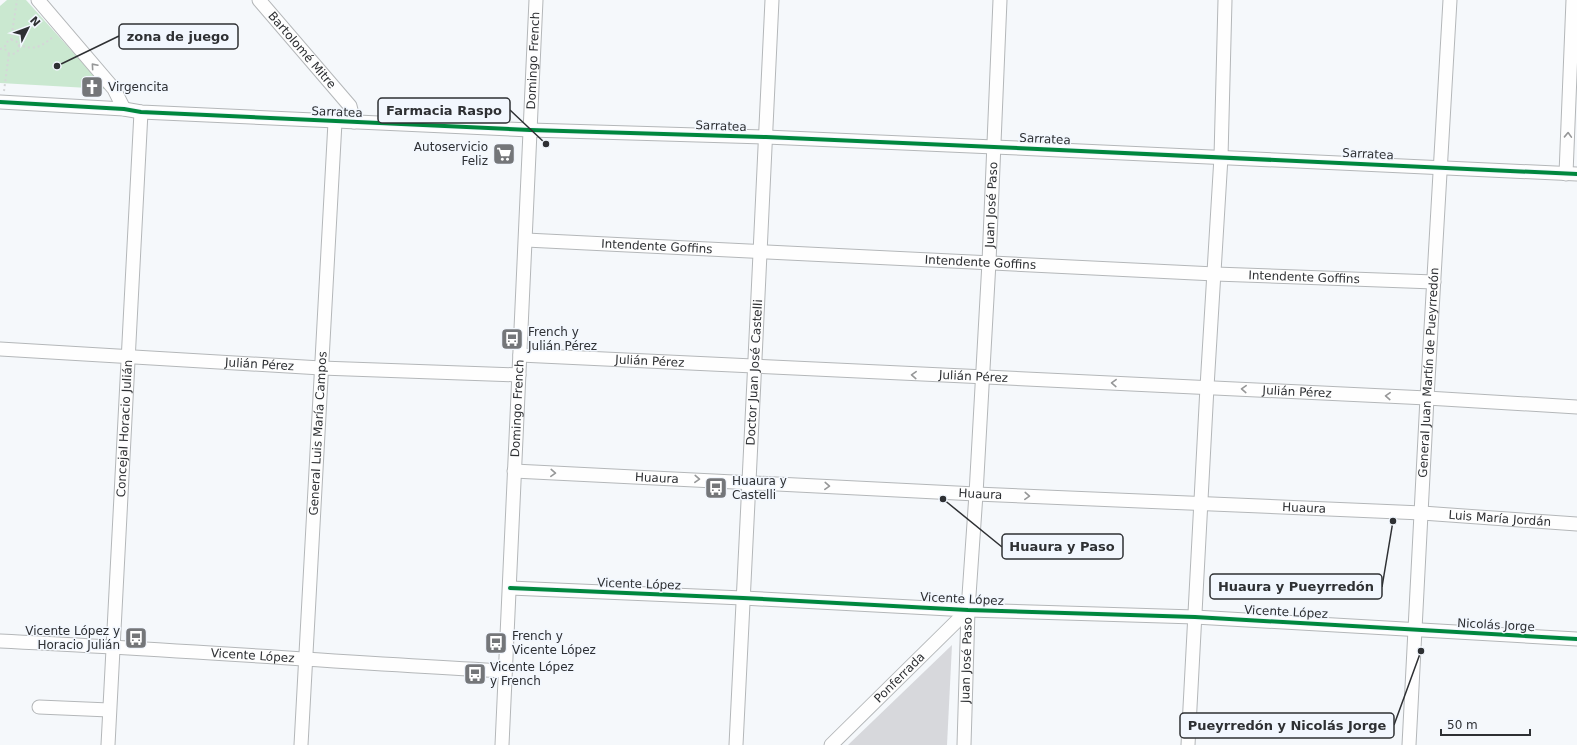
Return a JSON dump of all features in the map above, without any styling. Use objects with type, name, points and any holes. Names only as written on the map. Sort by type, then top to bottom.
[{"type":"street","points":[[38,0],[114,89],[124,109]]},
{"type":"street","name":"Bartolomé Mitre","points":[[259,0],[350,106],[354,122]]},
{"type":"street","name":"Domingo French","points":[[502,745],[536,0]]},
{"type":"street","name":"Doctor Juan José Castelli","points":[[736,745],[772,0]]},
{"type":"street","name":"Juan José Paso","points":[[964,745],[968,610],[989,262],[1000,0]]},
{"type":"street","points":[[1188,745],[1221,157],[1226,0]]},
{"type":"street","name":"General Juan Martín de Pueyrredón","points":[[1409,745],[1414,630],[1422,513],[1427,398],[1450,0]]},
{"type":"street","points":[[1572,174],[1573,0]]},
{"type":"street","name":"Sarratea","points":[[1,102],[124,109],[141,112],[335,122],[530,130],[766,137],[1572,174]]},
{"type":"street","name":"Concejal Horacio Julián","points":[[108,745],[127,357],[141,112]]},
{"type":"street","name":"General Luis María Campos","points":[[301,745],[335,122]]},
{"type":"street","name":"Intendente Goffins","points":[[526,240],[1215,274],[1434,282]]},
{"type":"street","name":"Julián Pérez","points":[[0,349],[321,368],[519,375]]},
{"type":"street","name":"Julián Pérez","points":[[520,355],[1427,398],[1577,408]]},
{"type":"street","name":"Huaura","points":[[514,471],[976,494],[1422,513]]},
{"type":"street","name":"Luis María Jordán","points":[[1422,513],[1577,524]]},
{"type":"street","name":"Vicente López","points":[[510,588],[968,610],[1195,617],[1414,630]]},
{"type":"street","name":"Ponferrada","points":[[831,745],[968,610]]},
{"type":"street","name":"Nicolás Jorge","points":[[1414,630],[1577,639]]},
{"type":"street","name":"Vicente López","points":[[0,641],[113,646],[305,660],[505,671]]},
{"type":"street","points":[[39,707],[109,710]]},
{"type":"path","points":[[1,102],[8,53],[5,48],[7,42],[11,40],[17,0]]},
{"type":"path","points":[[11,40],[15,41],[18,45],[33,48],[38,47],[63,29]]},
{"type":"path","points":[[8,53],[17,51],[18,45]]},
{"type":"path","points":[[0,49],[5,48]]},
{"type":"green space","points":[[7,0],[26,0],[106,89],[0,83],[0,6]]},
{"type":"building","points":[[952,645],[947,745],[848,745]]},
{"type":"cycle path","points":[[0,102],[124,109],[141,112],[530,130],[766,137],[1577,174]]},
{"type":"cycle path","points":[[510,588],[968,610],[1195,617],[1577,639]]},
{"type":"place","name":"zona de juego","points":[[57,66]]},
{"type":"place","name":"Virgencita","points":[[92,87]]},
{"type":"place","name":"Farmacia Raspo","points":[[546,144]]},
{"type":"place","name":"Autoservicio Feliz","points":[[504,154]]},
{"type":"place","name":"French y Julián Pérez","points":[[512,339]]},
{"type":"place","name":"Huaura y Castelli","points":[[716,488]]},
{"type":"place","name":"Huaura y Paso","points":[[943,499]]},
{"type":"place","name":"Huaura y Pueyrredón","points":[[1393,521]]},
{"type":"place","name":"Vicente López y Horacio Julián","points":[[136,638]]},
{"type":"place","name":"French y Vicente López","points":[[496,643]]},
{"type":"place","name":"Pueyrredón y Nicolás Jorge","points":[[1421,651]]},
{"type":"place","name":"Vicente López y French","points":[[475,674]]}]
